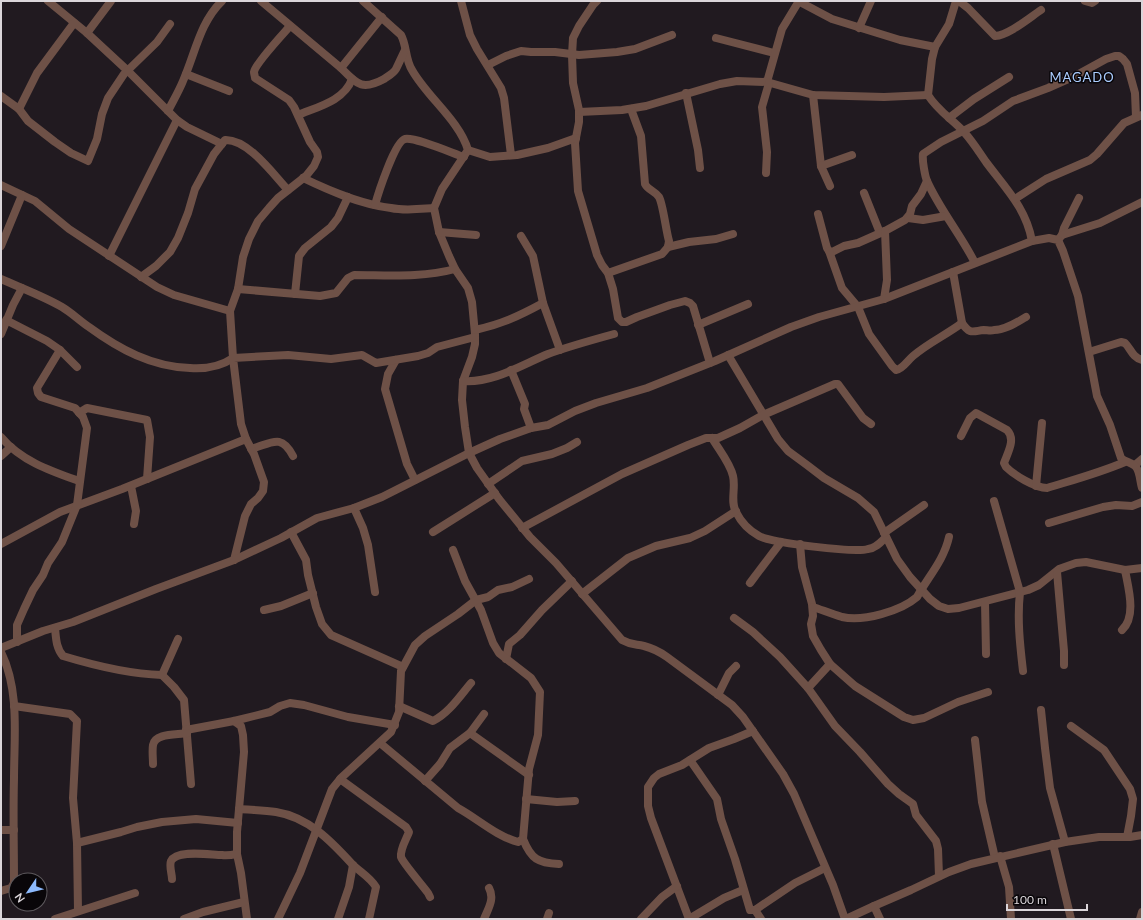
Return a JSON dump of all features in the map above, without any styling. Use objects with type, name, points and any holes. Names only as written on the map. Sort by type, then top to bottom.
[{"type":"street","points":[[48,1],[87,33],[177,120],[187,127],[222,144]]},
{"type":"street","points":[[87,33],[111,1]]},
{"type":"street","points":[[168,111],[186,74],[205,25],[215,8],[222,1]]},
{"type":"street","points":[[261,1],[360,85],[369,86],[396,70],[405,50]]},
{"type":"street","points":[[363,1],[401,35],[405,42],[407,60],[412,71],[465,140],[466,154],[442,189],[434,208],[439,232],[454,269],[468,288],[472,302],[475,334],[472,358],[463,381],[462,400],[464,427],[469,453],[488,484],[522,528],[556,563],[622,640],[631,645],[644,646],[656,650],[732,705],[753,731],[783,774],[794,794],[846,919],[939,876],[998,857],[1065,842],[1099,837],[1127,837],[1142,835]]},
{"type":"street","points":[[461,1],[470,35],[501,88],[504,98],[511,155]]},
{"type":"street","points":[[766,173],[767,152],[762,107],[774,53],[782,29],[799,1],[832,19],[900,40],[935,47]]},
{"type":"street","points":[[859,28],[871,1]]},
{"type":"street","points":[[1032,241],[1030,227],[1015,199],[964,132],[937,107],[928,95],[931,65],[935,47],[949,24],[958,1],[968,8],[995,36],[1000,36],[1041,10]]},
{"type":"street","points":[[1085,1],[1092,3],[1095,1]]},
{"type":"street","points":[[594,2],[573,38],[572,55],[573,83],[577,96],[579,112],[579,122],[575,143],[578,191],[597,255],[608,273],[614,289],[618,318],[622,322],[626,322],[670,305],[685,301],[690,303],[693,306],[710,363]]},
{"type":"street","points":[[341,68],[382,17]]},
{"type":"street","points":[[19,109],[37,73],[74,23]]},
{"type":"street","points":[[1,96],[19,109],[28,122],[71,153],[88,161],[97,139],[102,114],[108,98],[121,78],[157,42],[170,24]]},
{"type":"street","points":[[234,560],[245,516],[251,504],[263,491],[264,482],[241,424],[233,358],[230,311],[238,289],[243,257],[249,239],[262,217],[278,198],[303,178],[314,166],[318,157],[317,152],[310,142],[294,107],[289,100],[256,78],[254,73],[255,67],[290,26]]},
{"type":"street","points":[[488,65],[506,56],[521,51],[555,52],[572,55],[602,54],[635,49],[672,35]]},
{"type":"street","points":[[716,38],[774,53]]},
{"type":"street","points":[[975,263],[966,245],[946,216],[925,177],[925,170],[922,160],[923,154],[941,142],[964,132],[983,121],[1013,100],[1048,88],[1075,76],[1106,59],[1115,56],[1123,58],[1127,64],[1135,93],[1139,116],[1124,123],[1090,160],[1046,179],[1015,199]]},
{"type":"street","points":[[186,74],[229,91]]},
{"type":"street","points":[[949,118],[974,99],[1009,77]]},
{"type":"street","points":[[298,115],[334,100],[349,87],[352,79]]},
{"type":"street","points":[[579,112],[617,110],[646,106],[686,93],[738,81],[768,83],[812,95],[884,97],[928,95]]},
{"type":"street","points":[[686,93],[698,150],[700,168]]},
{"type":"street","points":[[812,95],[821,166],[830,186]]},
{"type":"street","points":[[631,108],[642,136],[645,184],[647,188],[658,195],[661,202],[669,241],[668,248]]},
{"type":"street","points":[[109,256],[177,120]]},
{"type":"street","points":[[375,205],[385,175],[400,142],[405,139],[466,154],[490,157],[511,155],[548,148],[576,138]]},
{"type":"street","points":[[141,277],[156,266],[170,252],[178,238],[188,214],[195,189],[214,154],[225,140],[233,140],[243,145],[262,161],[288,190]]},
{"type":"street","points":[[821,166],[852,155]]},
{"type":"street","points":[[303,178],[348,197],[375,205],[411,210],[434,208]]},
{"type":"street","points":[[908,218],[912,206],[921,194],[927,181]]},
{"type":"street","points":[[1,185],[34,201],[69,229],[157,287],[174,295],[230,311]]},
{"type":"street","points":[[864,193],[883,232],[886,280],[884,299]]},
{"type":"street","points":[[1,246],[22,196]]},
{"type":"street","points":[[295,294],[299,256],[305,248],[331,227],[338,218],[348,197]]},
{"type":"street","points":[[1079,198],[1060,238],[1078,296],[1097,396],[1110,425],[1118,452],[1125,462],[1135,465],[1142,488]]},
{"type":"street","points":[[1,648],[74,622],[163,586],[234,560],[318,518],[354,508],[382,497],[500,439],[531,428],[548,425],[575,411],[596,403],[647,388],[710,363],[791,327],[820,317],[884,299],[1032,241],[1060,238],[1100,223],[1142,202]]},
{"type":"street","points":[[818,214],[826,248],[829,251],[842,288],[858,307],[869,334],[896,370],[900,369],[912,357],[932,342],[943,337],[962,323]]},
{"type":"street","points":[[829,251],[832,252],[844,246],[858,243],[883,232],[908,218],[923,220],[946,216]]},
{"type":"street","points":[[439,232],[476,235]]},
{"type":"street","points":[[608,273],[662,254],[668,248],[689,242],[716,239],[733,234]]},
{"type":"street","points":[[521,236],[533,256],[543,303],[560,350]]},
{"type":"street","points":[[238,289],[320,296],[336,293],[348,278],[354,275],[407,275],[441,273],[454,269]]},
{"type":"street","points":[[953,272],[962,323],[966,329],[970,331],[995,330],[1010,326],[1026,317]]},
{"type":"street","points":[[1,279],[62,308],[107,339],[142,359],[163,366],[202,369],[220,365],[233,358],[288,355],[330,359],[362,355],[376,363],[382,363],[428,353],[438,347],[514,319],[543,303]]},
{"type":"street","points":[[1,334],[6,320],[22,288]]},
{"type":"street","points":[[698,325],[748,304]]},
{"type":"street","points":[[6,320],[47,341],[60,350],[77,367]]},
{"type":"street","points":[[463,381],[476,382],[487,379],[560,350],[614,334]]},
{"type":"street","points":[[1089,352],[1109,345],[1125,342],[1133,355],[1142,360]]},
{"type":"street","points":[[17,642],[17,625],[24,609],[43,575],[48,562],[62,542],[77,505],[87,428],[83,417],[75,408],[41,397],[37,388],[60,350]]},
{"type":"street","points":[[728,355],[763,415],[778,439],[788,451],[824,478],[858,498],[874,512],[897,559],[921,590],[939,606],[948,609],[959,608],[1020,592],[1039,585],[1069,565],[1086,562],[1125,570],[1142,568]]},
{"type":"street","points":[[396,360],[388,374],[385,389],[387,399],[398,428],[407,464],[415,480]]},
{"type":"street","points":[[382,363],[388,374]]},
{"type":"street","points":[[511,370],[524,404],[524,409],[531,428]]},
{"type":"street","points":[[522,528],[622,474],[706,438],[718,438],[763,415],[835,384],[838,384],[863,418],[871,424]]},
{"type":"street","points":[[79,413],[87,408],[147,420],[150,437],[147,479]]},
{"type":"street","points":[[961,436],[970,418],[976,413],[1007,430],[1012,438],[1004,463],[1006,467],[1036,486],[1046,488],[1103,472],[1125,462]]},
{"type":"street","points":[[1036,486],[1042,423]]},
{"type":"street","points":[[1,437],[11,447],[34,463],[52,472],[79,481]]},
{"type":"street","points":[[712,438],[731,469],[734,477],[733,503],[736,512],[750,530],[770,540],[853,550],[868,550],[876,547],[885,535],[924,505]]},
{"type":"street","points":[[1,544],[60,512],[131,486],[246,439]]},
{"type":"street","points":[[251,449],[273,441],[281,442],[288,446],[293,456]]},
{"type":"street","points":[[488,484],[522,461],[566,448],[577,442]]},
{"type":"street","points":[[1,456],[11,447]]},
{"type":"street","points":[[1135,465],[1142,459]]},
{"type":"street","points":[[131,486],[136,511],[134,524]]},
{"type":"street","points":[[433,532],[495,493]]},
{"type":"street","points":[[994,501],[1020,592],[1018,628],[1023,671]]},
{"type":"street","points":[[1049,523],[1103,507],[1116,505],[1132,506],[1142,502]]},
{"type":"street","points":[[354,508],[363,528],[368,545],[375,592]]},
{"type":"street","points":[[582,594],[628,558],[656,546],[690,538],[736,512]]},
{"type":"street","points":[[291,532],[306,560],[308,575],[322,624],[331,635],[403,667]]},
{"type":"street","points":[[812,607],[843,617],[866,617],[901,607],[917,597],[939,563],[947,547],[949,537]]},
{"type":"street","points":[[750,583],[781,542]]},
{"type":"street","points":[[800,544],[802,567],[812,607],[813,616],[811,624],[813,636],[820,650],[830,664],[849,681],[904,717],[913,720],[924,718],[958,702],[988,692]]},
{"type":"street","points":[[453,550],[465,581],[481,610],[493,643],[499,653],[531,678],[540,692],[538,735],[529,775],[523,839],[528,851],[539,861],[559,864]]},
{"type":"street","points":[[1122,630],[1127,622],[1130,611],[1130,600],[1125,570]]},
{"type":"street","points":[[1057,572],[1064,665]]},
{"type":"street","points":[[278,919],[300,873],[332,789],[340,779],[391,732],[395,725],[399,706],[401,672],[415,645],[424,636],[458,614],[476,600],[488,597],[498,590],[512,587],[529,579]]},
{"type":"street","points":[[506,659],[509,644],[520,635],[546,606],[572,581]]},
{"type":"street","points":[[264,610],[281,606],[313,593]]},
{"type":"street","points":[[985,602],[986,654]]},
{"type":"street","points":[[734,618],[753,632],[780,657],[808,688],[835,726],[888,784],[912,804],[916,815],[936,841],[938,849],[939,876]]},
{"type":"street","points":[[55,628],[57,647],[63,656],[115,670],[139,674],[162,675],[174,687],[184,700],[191,784]]},
{"type":"street","points":[[162,675],[178,638]]},
{"type":"street","points":[[493,643],[509,644]]},
{"type":"street","points":[[1,652],[11,678],[14,706],[14,883],[11,888],[1,891]]},
{"type":"street","points":[[808,688],[830,664]]},
{"type":"street","points":[[718,695],[729,673],[736,666]]},
{"type":"street","points":[[399,706],[433,721],[438,719],[471,683]]},
{"type":"street","points":[[153,764],[153,745],[156,740],[162,737],[270,712],[280,706],[290,703],[304,704],[348,717],[395,725]]},
{"type":"street","points":[[14,706],[70,714],[77,721],[78,725],[73,798],[77,843],[78,911]]},
{"type":"street","points":[[1041,710],[1044,748],[1050,788],[1065,842]]},
{"type":"street","points":[[425,781],[440,764],[450,748],[470,733],[484,714]]},
{"type":"street","points":[[234,721],[241,726],[243,734],[244,752],[237,854],[247,919]]},
{"type":"street","points":[[1070,726],[1104,750],[1130,789],[1133,799],[1127,837]]},
{"type":"street","points":[[743,890],[724,898],[689,919],[651,818],[648,806],[648,787],[659,774],[690,760],[709,748],[753,731]]},
{"type":"street","points":[[470,733],[529,775]]},
{"type":"street","points":[[975,740],[982,802],[998,857],[1009,887],[1010,919]]},
{"type":"street","points":[[380,743],[458,808],[473,816],[492,830],[512,840],[518,842],[523,839]]},
{"type":"street","points":[[690,760],[717,799],[721,819],[750,910],[755,910],[795,883],[825,868]]},
{"type":"street","points":[[340,779],[406,827],[409,832],[402,848],[401,857],[430,897]]},
{"type":"street","points":[[526,799],[575,802]]},
{"type":"street","points":[[239,809],[278,812],[299,819],[309,824],[340,850],[353,865],[372,880],[376,887],[369,919]]},
{"type":"street","points":[[77,843],[162,822],[196,818],[238,823]]},
{"type":"street","points":[[1,830],[14,830]]},
{"type":"street","points":[[1053,844],[1071,919]]},
{"type":"street","points":[[172,880],[170,863],[172,859],[178,855],[224,856],[237,854]]},
{"type":"street","points":[[939,863],[949,872]]},
{"type":"street","points":[[338,919],[349,887],[353,865]]},
{"type":"street","points":[[642,919],[662,897],[677,886]]},
{"type":"street","points":[[484,919],[492,894],[489,888]]},
{"type":"street","points":[[55,919],[135,894]]},
{"type":"street","points":[[186,919],[203,912],[244,902]]},
{"type":"street","points":[[874,906],[880,919]]},
{"type":"street","points":[[755,910],[761,919]]},
{"type":"street","points":[[1140,919],[1142,912]]},
{"type":"district","name":"MAGADO","points":[[1082,77]]}]
